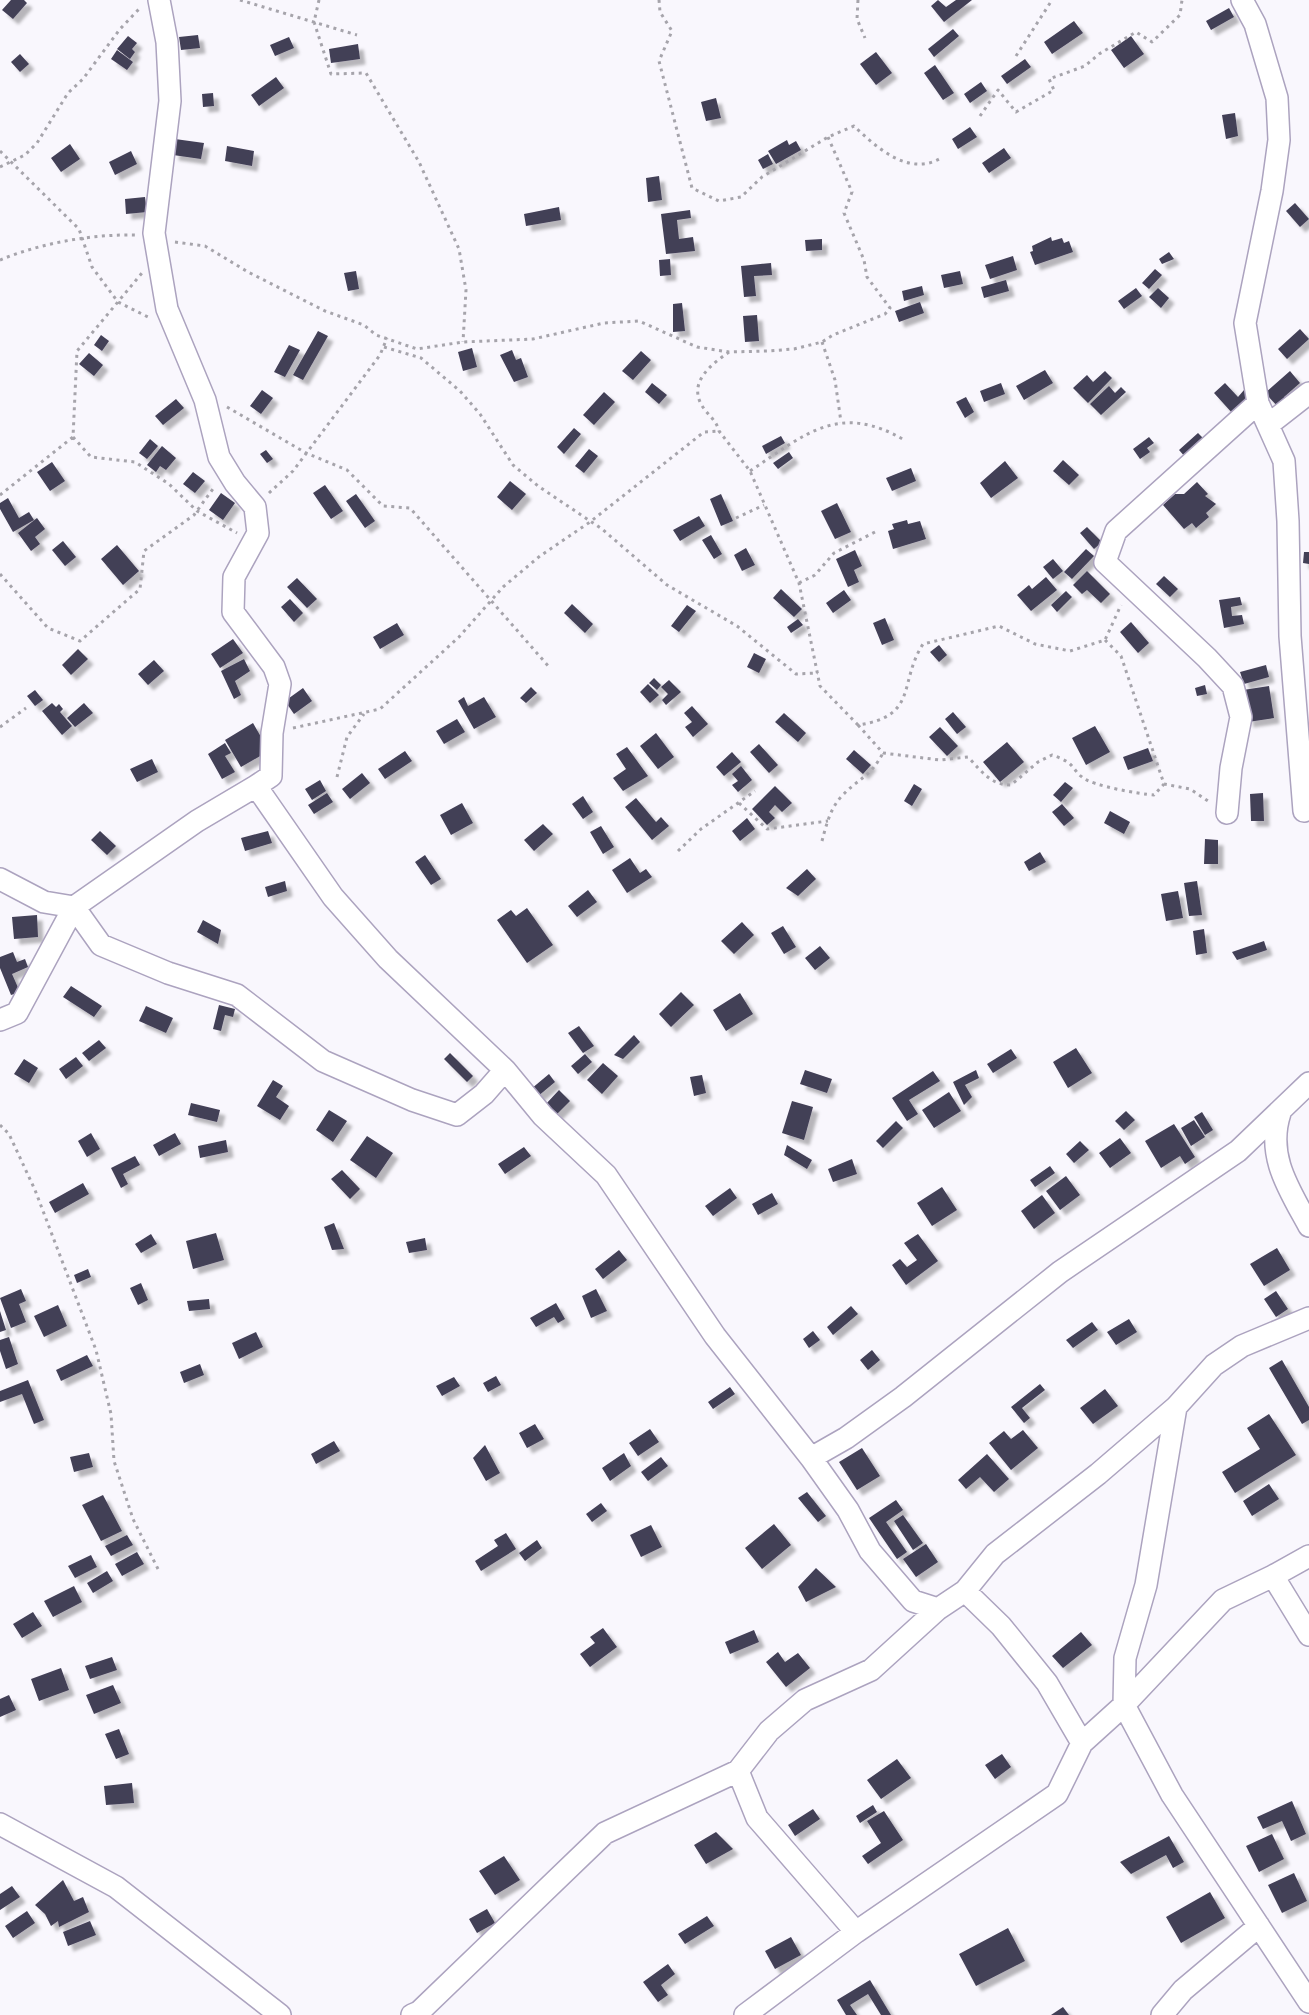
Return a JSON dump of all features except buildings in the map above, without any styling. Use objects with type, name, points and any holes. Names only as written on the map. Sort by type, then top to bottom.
[{"type":"street","points":[[0,1020],[17,1012],[74,907],[196,821],[271,776],[272,733],[280,684],[274,667],[233,612],[234,577],[258,533],[255,507],[219,457],[202,392],[167,309],[155,237],[170,101],[167,42],[159,0]]},
{"type":"street","points":[[1242,0],[1255,24],[1277,98],[1279,140],[1272,191],[1245,323],[1258,403],[1284,461],[1288,521],[1290,636],[1304,811]]},
{"type":"street","points":[[1268,425],[1309,393]]},
{"type":"street","points":[[1227,813],[1231,768],[1241,717],[1233,686],[1105,562],[1116,531],[1258,403]]},
{"type":"street","points":[[256,786],[333,897],[388,959],[505,1070],[543,1116],[606,1175],[715,1336],[811,1458],[848,1510],[870,1551],[913,1600],[938,1609]]},
{"type":"street","points":[[0,879],[45,902],[74,907],[101,945],[168,973],[237,995],[323,1061],[412,1100],[458,1115],[484,1094],[505,1070]]},
{"type":"street","points":[[811,1458],[846,1438],[903,1397],[1060,1272],[1238,1151],[1309,1083]]},
{"type":"street","points":[[1280,1113],[1274,1130],[1280,1168],[1309,1226]]},
{"type":"street","points":[[412,2015],[419,2012],[605,1833],[738,1771],[770,1731],[805,1700],[871,1670],[938,1609],[965,1591],[995,1554],[1098,1474],[1176,1407],[1214,1365],[1242,1346],[1309,1318]]},
{"type":"street","points":[[1176,1407],[1146,1585],[1125,1658],[1124,1705],[1172,1795],[1309,2002]]},
{"type":"street","points":[[745,2015],[856,1932],[1057,1794],[1082,1743],[1124,1705],[1223,1600],[1309,1556]]},
{"type":"street","points":[[1273,1576],[1309,1635]]},
{"type":"street","points":[[965,1591],[1001,1626],[1047,1683],[1082,1743]]},
{"type":"street","points":[[738,1771],[757,1818],[856,1932]]},
{"type":"street","points":[[0,1824],[116,1887],[280,2015]]},
{"type":"street","points":[[1162,2015],[1183,1990],[1259,1926]]},
{"type":"path","points":[[0,167],[8,161],[25,155],[37,143],[68,93],[83,80],[120,30],[148,0]]},
{"type":"path","points":[[240,0],[357,35]]},
{"type":"path","points":[[319,0],[314,21],[330,74],[366,73],[419,162],[445,214],[459,249],[466,290],[462,342]]},
{"type":"path","points":[[659,0],[660,12],[672,31],[659,61],[693,188],[718,201],[741,197],[762,177],[828,137],[854,126],[874,145],[902,162],[930,165],[941,158]]},
{"type":"path","points":[[858,0],[857,19],[866,38]]},
{"type":"path","points":[[1016,56],[1052,0]]},
{"type":"path","points":[[980,116],[998,90],[1016,112],[1054,90],[1049,79],[1086,66],[1099,54],[1136,32],[1152,42],[1180,15],[1182,0]]},
{"type":"path","points":[[0,260],[19,252],[108,234],[155,237],[205,246],[248,272],[325,311],[364,325],[376,335],[417,349],[462,342],[533,339],[604,323],[639,321],[697,346],[729,352],[794,349],[822,342],[833,334],[885,314],[890,308],[867,277],[864,260],[844,213],[852,192],[828,137]]},
{"type":"path","points":[[0,151],[79,229],[92,267],[118,302],[157,322]]},
{"type":"path","points":[[159,262],[140,275],[77,351],[73,437],[90,457],[135,462],[169,484],[197,511],[233,529],[250,547]]},
{"type":"path","points":[[255,507],[293,471],[384,347],[387,339]]},
{"type":"path","points":[[822,342],[835,380],[842,422]]},
{"type":"path","points":[[384,347],[421,358],[460,391],[480,414],[513,465],[625,548],[650,573],[737,626],[796,674],[818,674]]},
{"type":"path","points":[[729,352],[703,374],[698,385],[702,406],[711,415],[719,431],[750,471],[799,584],[820,686],[883,753],[940,760],[968,757],[989,779],[999,785],[1011,785],[1038,762],[1052,755],[1070,763],[1082,777],[1092,783],[1108,785],[1133,794],[1155,795],[1164,784]]},
{"type":"path","points":[[202,392],[306,453],[347,470],[383,506],[410,508],[550,668]]},
{"type":"path","points":[[750,471],[800,438],[826,426],[842,422],[872,424],[906,441]]},
{"type":"path","points":[[272,733],[380,709],[431,665],[459,637],[489,600],[540,556],[590,522],[704,432],[719,431]]},
{"type":"path","points":[[0,495],[73,437]]},
{"type":"path","points":[[0,574],[48,628],[80,640],[140,589],[144,551],[197,511],[227,470]]},
{"type":"path","points":[[736,518],[765,505]]},
{"type":"path","points":[[799,584],[815,576],[834,554],[875,532]]},
{"type":"path","points":[[858,724],[877,722],[897,709],[909,688],[911,662],[922,644],[999,626],[1035,644],[1070,651],[1105,640],[1125,598],[1133,588]]},
{"type":"path","points":[[1105,640],[1121,656],[1164,784]]},
{"type":"path","points":[[0,727],[26,708]]},
{"type":"path","points":[[337,777],[347,737],[365,713]]},
{"type":"path","points":[[822,841],[828,821],[840,798],[873,771],[883,753]]},
{"type":"path","points":[[1164,784],[1190,789],[1227,813]]},
{"type":"path","points":[[678,851],[701,829],[755,791]]},
{"type":"path","points":[[739,803],[767,829],[828,821]]},
{"type":"path","points":[[0,1125],[9,1134],[35,1190],[96,1350],[111,1414],[114,1461],[133,1519],[159,1571]]}]
